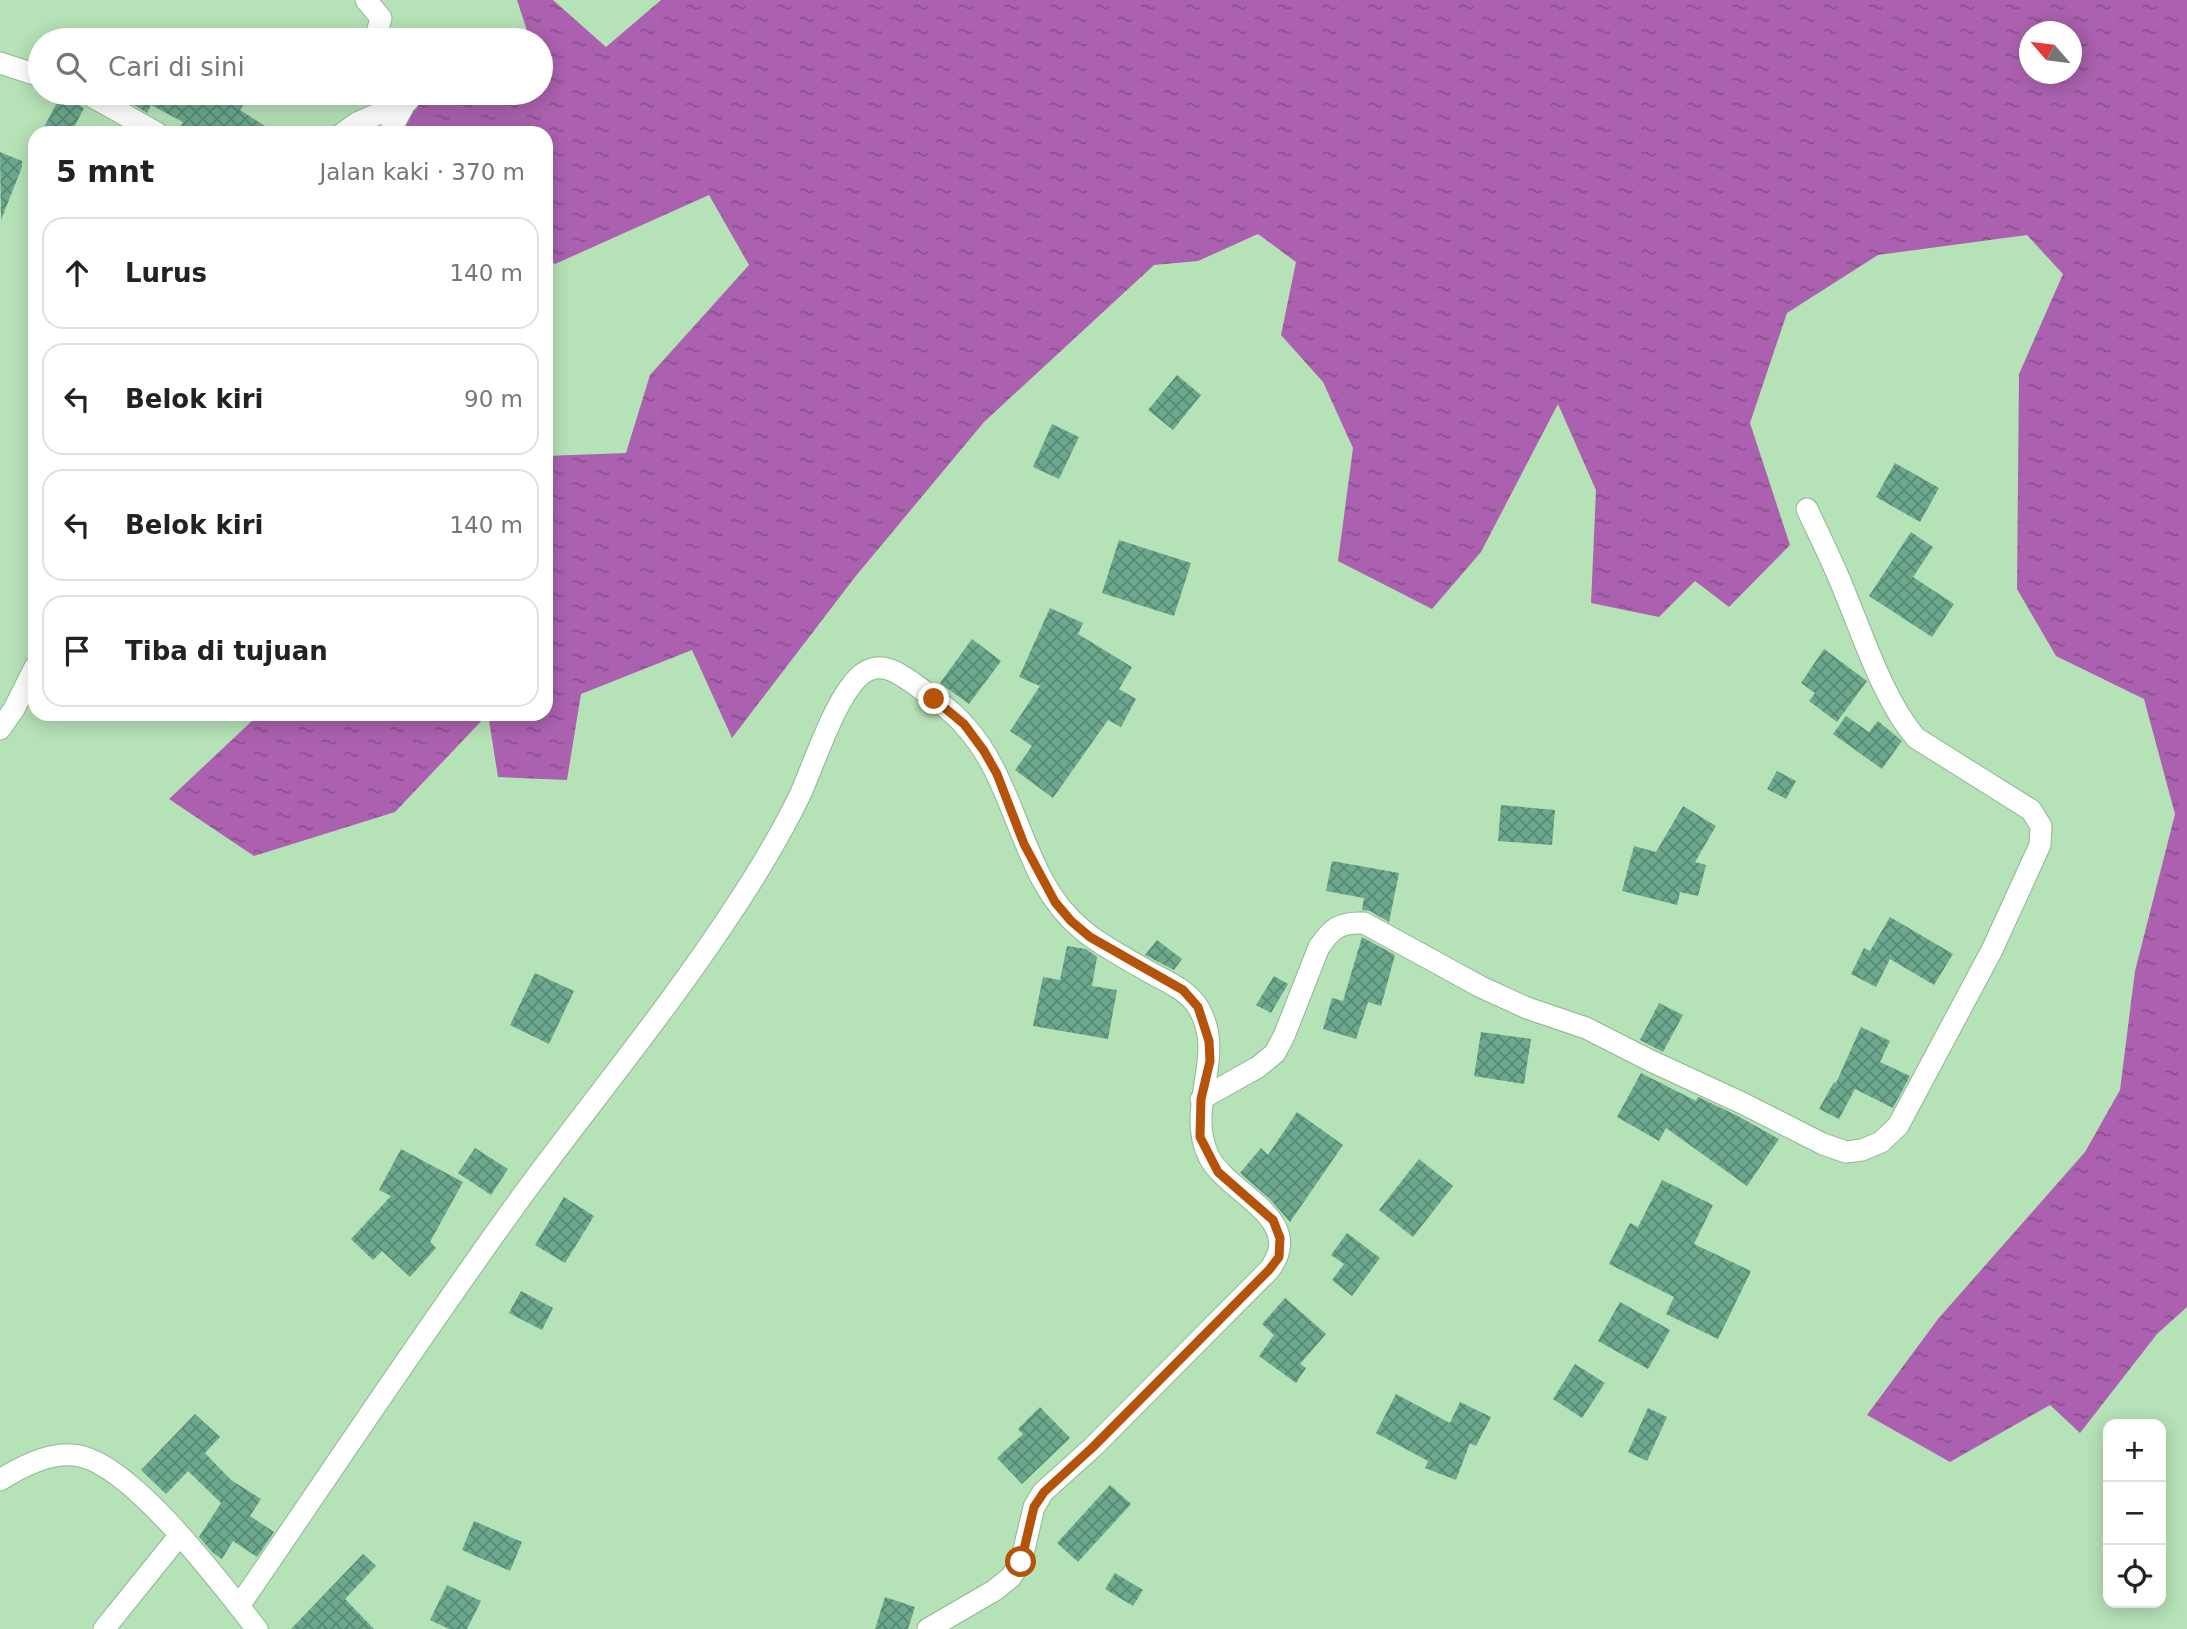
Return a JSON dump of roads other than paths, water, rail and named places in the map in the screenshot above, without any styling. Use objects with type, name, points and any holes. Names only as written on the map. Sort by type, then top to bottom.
[{"type":"street","points":[[366,0],[381,18],[378,28]]},
{"type":"street","points":[[0,63],[28,72]]},
{"type":"street","points":[[107,105],[145,126]]},
{"type":"street","points":[[353,126],[392,105]]},
{"type":"street","points":[[393,126],[404,105]]},
{"type":"street","points":[[1201,1099],[1258,1067],[1275,1053],[1319,947],[1328,935],[1346,922],[1364,923],[1481,987],[1527,1008],[1586,1028],[1742,1102],[1823,1144],[1846,1152],[1862,1150],[1881,1142],[1898,1126],[1992,950],[2040,845],[2041,826],[2031,810],[1916,738],[1905,725],[1872,659],[1807,509]]},
{"type":"street","points":[[239,1606],[525,1193],[713,942],[759,871],[800,794],[840,702],[861,674],[874,667],[887,668],[905,678],[964,724],[997,774],[1024,844],[1055,902],[1071,921],[1090,937],[1183,990],[1198,1007],[1205,1025],[1210,1061],[1201,1099],[1200,1137],[1218,1172],[1273,1220],[1280,1238],[1279,1257],[1269,1270],[1093,1447],[1044,1492],[1034,1507],[1021,1562],[1011,1577],[995,1590],[928,1629]]},
{"type":"street","points":[[0,729],[28,681]]},
{"type":"street","points":[[0,1480],[15,1470],[54,1456],[78,1455],[99,1462],[129,1483],[179,1536],[257,1629]]},
{"type":"street","points":[[104,1629],[179,1536]]},
{"type":"water","points":[[517,0],[553,0],[606,47],[661,0],[2187,0],[2187,1307],[2157,1334],[2080,1433],[2050,1405],[1950,1462],[1867,1415],[1938,1319],[2085,1152],[2120,1090],[2135,971],[2175,814],[2144,699],[2056,656],[2017,589],[2019,374],[2063,274],[2027,235],[1878,255],[1787,313],[1750,423],[1790,545],[1729,607],[1695,581],[1659,617],[1591,603],[1596,490],[1558,404],[1481,552],[1432,609],[1338,561],[1353,448],[1323,382],[1281,335],[1296,262],[1258,234],[1198,261],[1154,265],[984,422],[855,577],[732,738],[692,650],[581,694],[567,780],[498,777],[489,721],[553,721],[553,456],[626,453],[650,375],[749,265],[709,195],[555,264],[553,126],[400,126],[409,105],[553,105],[553,28],[526,28]]},
{"type":"water","points":[[252,721],[481,721],[395,812],[254,856],[169,799]]}]
